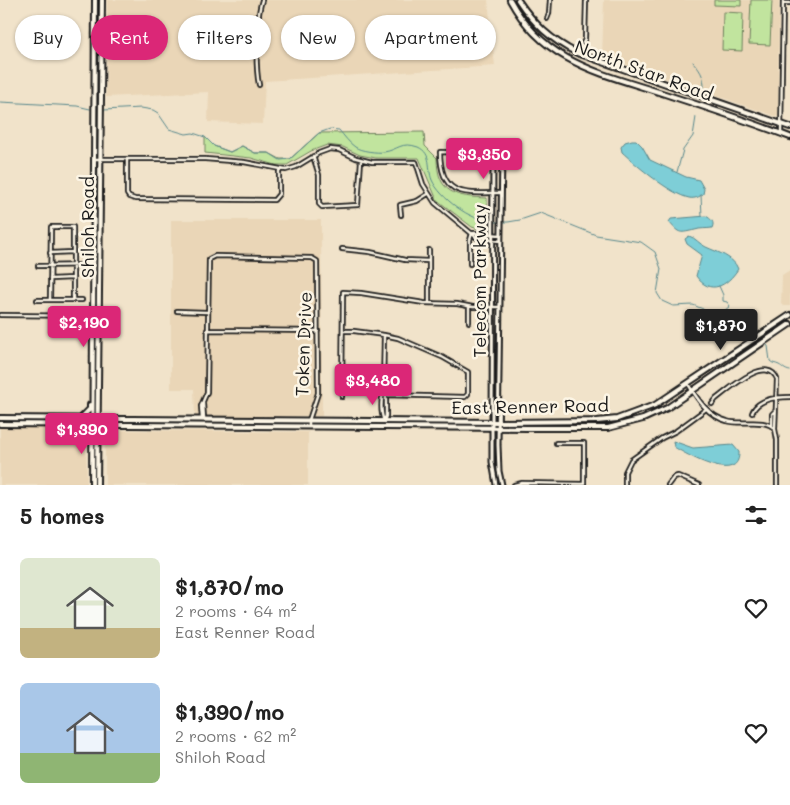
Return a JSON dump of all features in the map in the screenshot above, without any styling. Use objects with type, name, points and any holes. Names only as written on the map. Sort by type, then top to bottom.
[{"type":"main road","name":"Shiloh Road","points":[[92,485],[95,0]]},
{"type":"main road","name":"Shiloh Road","points":[[98,485],[102,0]]},
{"type":"main road","name":"North Star Road","points":[[510,0],[530,29],[554,51],[582,66],[790,137]]},
{"type":"main road","name":"North Star Road","points":[[518,0],[537,25],[556,41],[577,53],[790,127]]},
{"type":"main road","points":[[95,11],[102,11]]},
{"type":"main road","points":[[606,75],[610,64]]},
{"type":"main road","points":[[94,83],[100,83]]},
{"type":"main road","points":[[672,96],[674,88]]},
{"type":"main road","points":[[94,220],[100,220]]},
{"type":"main road","name":"East Renner Road","points":[[0,418],[492,422],[597,421],[617,419],[655,405],[790,315]]},
{"type":"main road","points":[[779,323],[782,329]]},
{"type":"main road","name":"East Renner Road","points":[[0,424],[492,428],[596,428],[620,426],[655,414],[790,324]]},
{"type":"main road","points":[[93,366],[100,366]]},
{"type":"main road","points":[[78,418],[83,417],[90,409],[91,384],[93,381]]},
{"type":"main road","points":[[17,424],[23,422],[24,418]]},
{"type":"main road","points":[[38,424],[43,418]]},
{"type":"main road","points":[[202,420],[203,426]]},
{"type":"main road","points":[[384,421],[384,427]]},
{"type":"main road","points":[[92,470],[98,470]]},
{"type":"street","points":[[260,85],[258,52],[262,0]]},
{"type":"street","points":[[547,20],[550,0]]},
{"type":"street","points":[[583,44],[585,39],[586,0]]},
{"type":"street","points":[[781,134],[783,1],[790,3]]},
{"type":"street","name":"Telecom Parkway","points":[[496,485],[492,462],[492,307],[493,153],[497,148],[502,152],[499,464],[502,485]]},
{"type":"street","points":[[94,159],[176,158],[220,160],[244,162],[279,170],[291,169],[326,150],[335,150],[361,160],[416,162],[423,184],[435,203],[480,239],[501,240]]},
{"type":"street","points":[[493,153],[440,152],[443,176],[452,187],[465,193],[501,193]]},
{"type":"street","points":[[313,156],[319,175],[319,205],[322,207],[358,205],[361,160]]},
{"type":"street","points":[[127,159],[128,197],[135,200],[274,200],[279,194],[279,170]]},
{"type":"street","points":[[401,215],[400,205],[417,201],[428,194]]},
{"type":"street","points":[[50,300],[51,227],[74,228],[73,300]]},
{"type":"street","points":[[472,233],[501,235]]},
{"type":"street","points":[[470,264],[470,240],[472,233]]},
{"type":"street","points":[[480,239],[481,234]]},
{"type":"street","points":[[342,249],[370,252],[405,260],[429,261]]},
{"type":"street","points":[[429,250],[429,304]]},
{"type":"street","points":[[50,253],[73,252]]},
{"type":"street","name":"Token Drive","points":[[207,312],[208,261],[215,256],[312,258],[317,261],[318,393],[309,420],[309,426]]},
{"type":"street","points":[[38,266],[100,265]]},
{"type":"street","points":[[50,279],[73,278]]},
{"type":"street","points":[[342,397],[344,292],[429,304],[500,307]]},
{"type":"street","points":[[37,300],[82,300]]},
{"type":"street","points":[[469,307],[469,322]]},
{"type":"street","points":[[177,311],[207,312],[207,392],[203,403],[204,418],[202,420]]},
{"type":"street","points":[[0,315],[100,316]]},
{"type":"street","points":[[207,330],[318,331]]},
{"type":"street","points":[[343,331],[384,335],[409,342],[442,357],[468,372],[468,394],[466,396],[384,395]]},
{"type":"street","points":[[384,335],[384,395],[382,397],[382,416],[384,421]]},
{"type":"street","points":[[712,404],[716,399],[757,370],[770,371],[776,376],[777,485]]},
{"type":"street","points":[[688,384],[706,409],[714,416],[728,422],[767,424],[775,430]]},
{"type":"street","points":[[752,414],[754,409],[768,400],[777,397],[790,397]]},
{"type":"street","points":[[625,485],[625,472],[631,460],[706,409]]},
{"type":"street","points":[[772,426],[772,414],[776,410]]},
{"type":"street","points":[[514,485],[522,483],[584,484],[584,443],[556,443]]},
{"type":"street","points":[[668,485],[676,476],[699,485]]},
{"type":"shaded area","points":[[107,0],[488,0],[490,15],[365,15],[365,60],[494,60],[495,66],[265,81],[263,124],[208,122],[209,92],[106,97],[106,60],[168,60],[168,15],[107,15]]},
{"type":"shaded area","points":[[604,0],[779,0],[778,117],[602,56]]},
{"type":"shaded area","points":[[171,220],[321,220],[322,416],[195,416],[194,389],[171,389]]},
{"type":"shaded area","points":[[790,270],[790,306],[783,306],[781,304],[782,275]]},
{"type":"shaded area","points":[[0,428],[86,428],[87,485],[0,485]]},
{"type":"shaded area","points":[[105,430],[308,432],[308,485],[105,485]]},
{"type":"green space","points":[[714,0],[741,0],[741,6],[714,5]]},
{"type":"green space","points":[[751,0],[772,0],[770,45],[749,44]]},
{"type":"green space","points":[[723,12],[743,13],[742,51],[722,50]]},
{"type":"green space","points":[[424,132],[425,146],[437,158],[438,170],[445,186],[458,194],[487,198],[488,232],[472,227],[437,200],[419,158],[376,158],[360,155],[343,147],[327,145],[311,151],[287,165],[276,165],[251,158],[205,153],[205,137],[214,146],[230,152],[242,146],[255,153],[269,153],[280,159],[290,159],[319,133]]},
{"type":"water","points":[[636,140],[642,146],[650,160],[686,177],[699,180],[704,189],[703,194],[697,198],[689,198],[672,191],[654,178],[622,152],[621,147],[625,142]]},
{"type":"water","points":[[706,216],[712,221],[712,228],[680,232],[669,222],[671,219]]},
{"type":"water","points":[[689,236],[733,261],[738,269],[734,275],[724,284],[718,286],[707,286],[701,282],[696,276],[702,255],[687,244],[685,239]]},
{"type":"water","points":[[673,441],[693,448],[733,445],[739,452],[737,462],[731,466],[723,467],[712,465],[674,447]]},
{"type":"waterway","points":[[693,62],[702,76],[704,84],[703,94]]},
{"type":"waterway","points":[[0,102],[77,106],[90,109]]},
{"type":"waterway","points":[[104,110],[141,108],[153,110],[158,113],[169,129],[205,137],[214,146],[230,152],[242,146],[255,153],[269,153],[280,160],[290,159],[319,133],[330,129],[339,130],[353,145],[365,151],[389,151],[403,145],[412,145],[426,153],[432,180],[449,201],[465,213],[490,221]]},
{"type":"waterway","points":[[677,172],[683,150],[693,136],[696,117]]},
{"type":"waterway","points":[[701,195],[702,216]]},
{"type":"waterway","points":[[494,222],[520,220],[541,213],[596,235],[641,242],[655,252],[661,269],[657,293],[662,301],[673,306],[693,305],[703,309],[708,318],[717,324],[732,322],[743,324],[755,336]]},
{"type":"waterway","points":[[719,286],[723,295],[723,301],[727,302],[730,306],[724,311],[724,315],[732,321]]},
{"type":"waterway","points":[[758,338],[768,346],[770,361],[790,371]]}]
